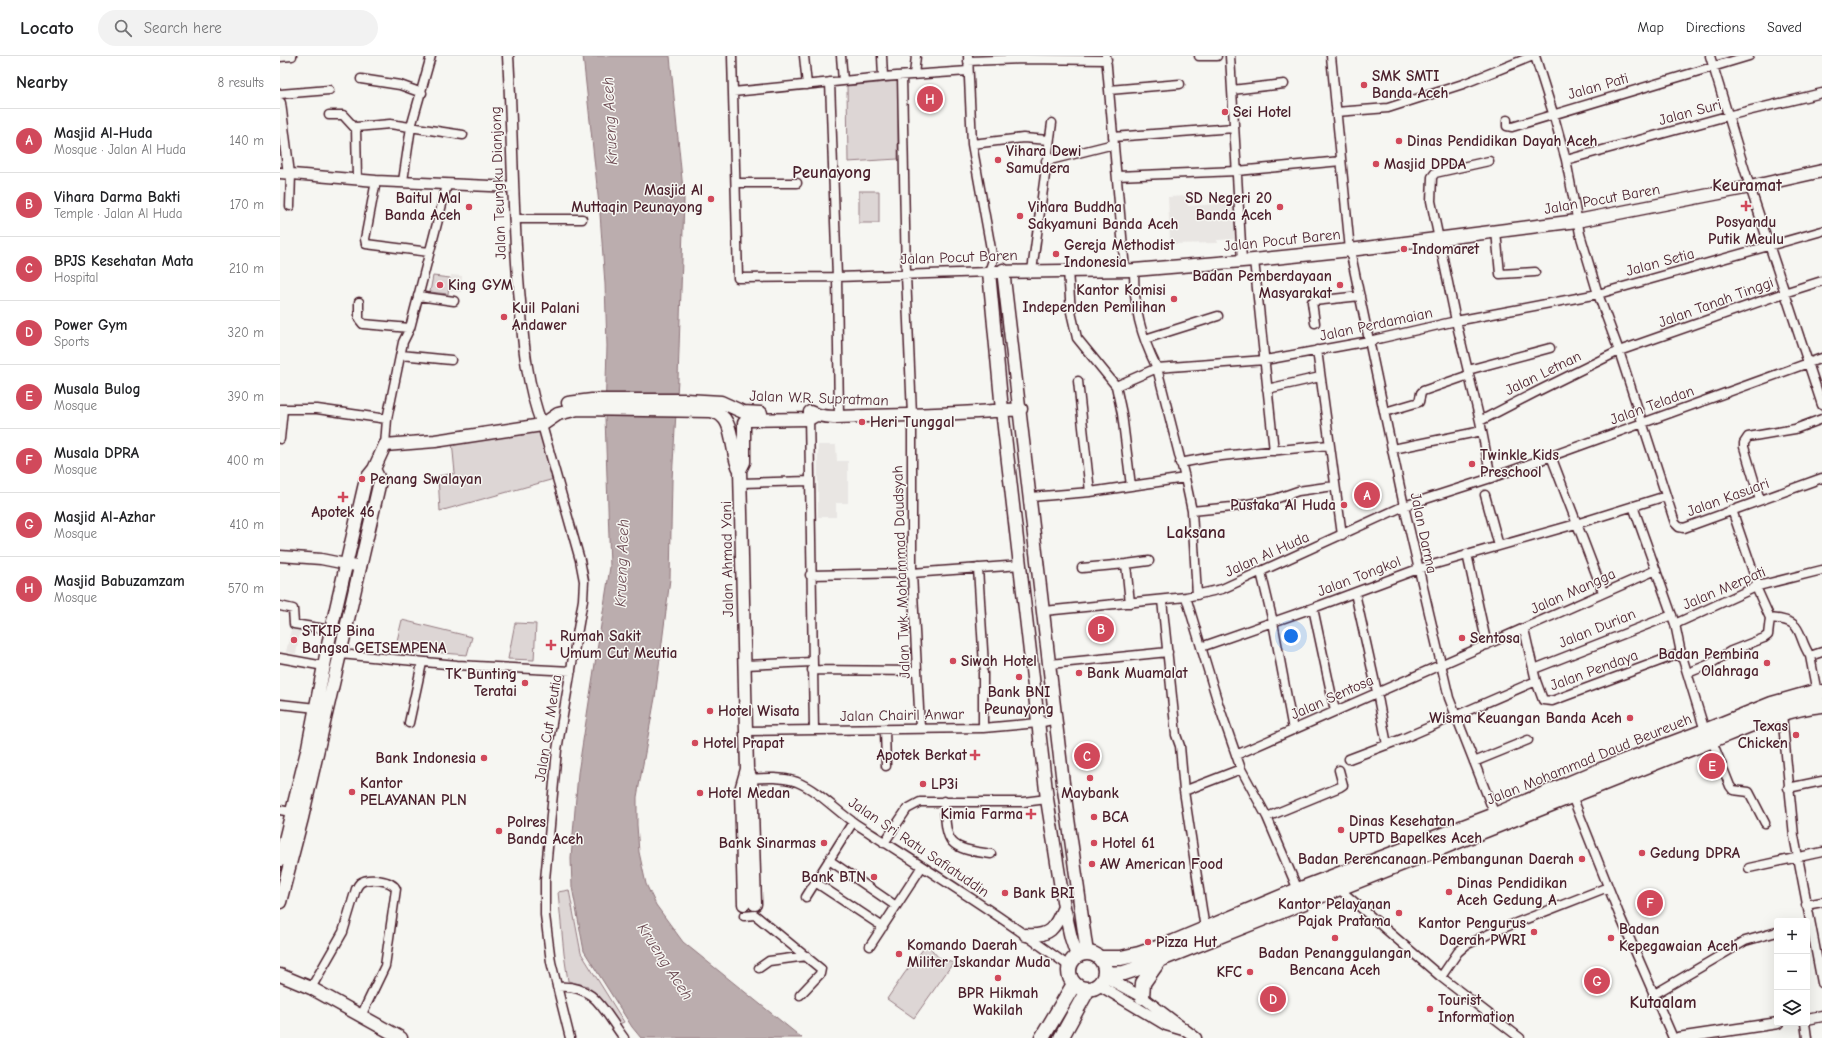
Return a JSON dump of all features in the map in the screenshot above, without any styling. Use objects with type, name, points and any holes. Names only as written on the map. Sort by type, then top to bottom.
[{"type":"highway","name":"Jalan Mohammad Daud Beureueh","points":[[1084,959],[1121,958],[1139,954],[1205,929],[1298,890],[1495,815],[1601,770],[1708,736],[1811,706],[1820,697]]},
{"type":"highway","name":"Jalan Mohammad Daud Beureueh","points":[[1099,981],[1160,959],[1572,796],[1708,736],[1772,704],[1820,697]]},
{"type":"highway","points":[[1062,1038],[1099,981],[1104,966],[1084,959],[1070,976],[1074,984],[1081,988],[1099,981]]},
{"type":"highway","points":[[1142,997],[1143,983],[1160,959]]},
{"type":"highway","points":[[1042,1038],[1074,984]]},
{"type":"main road","name":"Jalan Pocut Baren","points":[[991,266],[1004,270],[1032,271],[1129,270],[1350,250],[1577,221],[1750,188],[1822,171]]},
{"type":"main road","points":[[991,266],[1002,410],[1047,799],[1064,907],[1084,959]]},
{"type":"main road","points":[[1004,270],[1084,959]]},
{"type":"main road","name":"Jalan W.R. Supratman","points":[[538,424],[556,407],[592,404],[686,405],[721,402],[743,412],[840,416],[912,415],[1021,409]]},
{"type":"main road","name":"Jalan W.R. Supratman","points":[[385,445],[435,441],[538,424],[558,414],[592,404]]},
{"type":"main road","points":[[686,405],[714,411],[725,418],[732,436],[735,462],[740,470]]},
{"type":"main road","name":"Jalan Ahmad Yani","points":[[748,908],[748,875],[742,790],[747,776],[740,470],[744,462],[745,422],[811,415]]},
{"type":"main road","points":[[280,902],[302,818],[313,747],[316,708],[331,630],[366,479],[374,469],[385,445]]},
{"type":"main road","points":[[280,860],[285,811],[313,747],[340,654],[361,567],[380,481],[374,469]]},
{"type":"main road","points":[[1026,935],[1038,936],[1050,931],[1057,923],[1064,907]]},
{"type":"main road","points":[[280,969],[292,980]]},
{"type":"main road","points":[[280,975],[311,988],[400,1038]]},
{"type":"street","points":[[280,58],[292,56]]},
{"type":"street","points":[[403,181],[412,127],[431,56]]},
{"type":"street","name":"Jalan Teungku Dianjong","points":[[508,56],[512,188],[522,331],[530,386],[538,424]]},
{"type":"street","points":[[732,56],[736,183],[797,183]]},
{"type":"street","points":[[804,56],[807,85]]},
{"type":"street","points":[[842,56],[843,81]]},
{"type":"street","points":[[882,56],[883,77]]},
{"type":"street","points":[[914,75],[916,56]]},
{"type":"street","points":[[1199,56],[1218,56]]},
{"type":"street","points":[[1230,56],[1237,171],[1248,260],[1265,360],[1274,451]]},
{"type":"street","name":"Jalan Darma","points":[[1331,56],[1350,250],[1404,506],[1440,665],[1455,715],[1495,815]]},
{"type":"street","points":[[1336,112],[1388,108],[1463,84],[1534,56]]},
{"type":"street","name":"Jalan Kasuari","points":[[1534,56],[1553,113],[1566,160],[1577,221],[1598,294],[1619,351],[1675,523],[1679,527],[1684,528],[1822,478]]},
{"type":"street","points":[[1710,56],[1750,188],[1822,405]]},
{"type":"street","name":"Jalan Pati","points":[[1507,120],[1507,126],[1510,127],[1749,56]]},
{"type":"street","points":[[991,266],[972,144],[968,59],[1106,58],[1116,176],[1136,314],[1144,339],[1157,368],[1185,478],[1192,511],[1197,595]]},
{"type":"street","points":[[733,92],[883,77],[968,71]]},
{"type":"street","name":"Jalan Twk. Mohammad Daudsyah","points":[[902,76],[906,275],[912,415],[912,573],[920,728]]},
{"type":"street","points":[[362,80],[400,85],[422,93]]},
{"type":"street","points":[[830,82],[840,416]]},
{"type":"street","points":[[1109,90],[1180,84]]},
{"type":"street","points":[[1232,90],[1284,84]]},
{"type":"street","points":[[280,94],[329,90]]},
{"type":"street","name":"Jalan Suri","points":[[1566,160],[1727,116],[1822,93]]},
{"type":"street","points":[[280,103],[290,206]]},
{"type":"street","points":[[328,115],[343,114],[354,127],[390,124],[462,135]]},
{"type":"street","points":[[1032,271],[1052,123]]},
{"type":"street","points":[[356,127],[357,179]]},
{"type":"street","points":[[1046,161],[1113,140],[1234,128]]},
{"type":"street","points":[[972,144],[1023,138],[1049,140]]},
{"type":"street","points":[[1116,176],[1237,171],[1341,161]]},
{"type":"street","points":[[1489,161],[1436,174],[1432,177],[1432,202],[1456,321],[1480,421],[1490,478]]},
{"type":"street","points":[[287,173],[376,181],[403,181],[512,188]]},
{"type":"street","points":[[376,181],[365,239],[366,244],[429,252]]},
{"type":"street","name":"Jalan Pocut Baren","points":[[736,183],[738,278],[906,275],[991,266]]},
{"type":"street","points":[[385,445],[386,419],[403,342],[410,328],[447,185]]},
{"type":"street","points":[[514,219],[582,219]]},
{"type":"street","points":[[1496,231],[1500,274],[1535,272]]},
{"type":"street","name":"Jalan Setia","points":[[1598,294],[1822,231]]},
{"type":"street","points":[[1068,271],[1070,312],[1077,338],[1116,386],[1122,409],[1131,486]]},
{"type":"street","name":"Jalan Tanah Tinggi","points":[[1619,351],[1822,281]]},
{"type":"street","name":"Jalan Perdamaian","points":[[1116,386],[1157,368],[1265,360],[1369,341],[1456,321],[1598,294]]},
{"type":"street","points":[[418,296],[454,301]]},
{"type":"street","points":[[1315,324],[1312,302],[1360,296]]},
{"type":"street","points":[[359,302],[359,319],[363,324],[410,328]]},
{"type":"street","points":[[1144,339],[1218,316]]},
{"type":"street","points":[[1385,412],[1419,402],[1423,391],[1468,372],[1550,348]]},
{"type":"street","points":[[1317,350],[1334,486],[1342,535]]},
{"type":"street","name":"Jalan Letnan","points":[[1480,421],[1538,390],[1619,351]]},
{"type":"street","points":[[401,355],[451,360]]},
{"type":"street","name":"Jalan Teladan","points":[[1490,478],[1822,358]]},
{"type":"street","points":[[1267,389],[1320,376]]},
{"type":"street","points":[[1078,380],[1090,492]]},
{"type":"street","points":[[280,439],[282,409],[317,409],[386,419]]},
{"type":"street","points":[[811,415],[809,481],[814,729]]},
{"type":"street","points":[[1760,500],[1744,447],[1745,440],[1748,437],[1795,429],[1822,419]]},
{"type":"street","name":"Jalan Cut Meutia","points":[[538,424],[580,560],[584,582],[583,600],[557,750],[545,880],[546,926],[551,962],[570,1038]]},
{"type":"street","points":[[1393,449],[1482,431]]},
{"type":"street","points":[[1180,463],[1212,457],[1329,445]]},
{"type":"street","points":[[1551,456],[1576,524],[1604,592]]},
{"type":"street","points":[[1031,497],[1090,492],[1185,478]]},
{"type":"street","name":"Jalan Al Huda","points":[[1044,611],[1162,600],[1197,595],[1222,589],[1404,506],[1490,478]]},
{"type":"street","points":[[741,483],[809,481]]},
{"type":"street","points":[[1192,511],[1232,507],[1275,499],[1304,490],[1334,486]]},
{"type":"street","points":[[1485,495],[1499,546]]},
{"type":"street","name":"Jalan Tongkol","points":[[1201,646],[1313,608],[1418,569],[1576,524],[1666,496]]},
{"type":"street","points":[[1633,506],[1675,624]]},
{"type":"street","points":[[1688,673],[1710,664],[1731,650],[1764,638],[1768,635],[1770,618],[1757,586],[1732,510]]},
{"type":"street","points":[[1467,554],[1487,644]]},
{"type":"street","points":[[280,556],[321,560],[361,567]]},
{"type":"street","points":[[1082,568],[1149,562]]},
{"type":"street","points":[[1126,564],[1130,603]]},
{"type":"street","points":[[810,575],[912,573],[1021,565]]},
{"type":"street","points":[[978,568],[984,670],[983,728]]},
{"type":"street","name":"Jalan Mangga","points":[[1440,665],[1656,570]]},
{"type":"street","name":"Jalan Merpati","points":[[1765,823],[1752,795],[1745,791],[1733,790],[1730,786],[1708,736],[1681,653],[1675,624],[1757,586],[1822,570]]},
{"type":"street","points":[[1261,572],[1273,622],[1293,730]]},
{"type":"street","points":[[1355,593],[1387,745]]},
{"type":"street","points":[[1186,597],[1241,769],[1267,817],[1298,890]]},
{"type":"street","points":[[1162,600],[1176,735],[1180,746],[1184,791],[1205,929]]},
{"type":"street","points":[[280,606],[293,610],[294,624],[331,630]]},
{"type":"street","points":[[1313,608],[1335,711]]},
{"type":"street","name":"Jalan Durian","points":[[1534,669],[1672,615]]},
{"type":"street","points":[[1770,618],[1788,621],[1797,626],[1810,656],[1820,697]]},
{"type":"street","name":"Jalan Pendaya","points":[[1524,629],[1536,681],[1543,700],[1548,702],[1681,653]]},
{"type":"street","points":[[1050,664],[1168,652]]},
{"type":"street","points":[[1810,656],[1822,652]]},
{"type":"street","points":[[340,654],[422,663],[571,671]]},
{"type":"street","points":[[280,658],[324,666]]},
{"type":"street","points":[[409,723],[422,663]]},
{"type":"street","points":[[745,665],[812,666],[918,671]]},
{"type":"street","name":"Jalan Sentosa","points":[[1236,755],[1440,665]]},
{"type":"street","points":[[1349,759],[1387,745],[1536,681]]},
{"type":"street","points":[[280,704],[316,708]]},
{"type":"street","points":[[1782,714],[1788,788],[1797,858],[1807,918]]},
{"type":"street","name":"Jalan Chairil Anwar","points":[[746,732],[814,729],[983,728],[1038,723],[1057,719]]},
{"type":"street","points":[[885,729],[886,766]]},
{"type":"street","points":[[1474,762],[1528,740]]},
{"type":"street","points":[[1184,791],[1241,769]]},
{"type":"street","points":[[1267,817],[1340,787],[1343,785],[1339,770]]},
{"type":"street","name":"Jalan Sri Ratu Safiatuddin","points":[[747,776],[766,777],[798,782],[853,822],[921,868],[1026,935],[1084,959]]},
{"type":"street","points":[[1788,788],[1822,781]]},
{"type":"street","points":[[1572,796],[1653,995],[1673,1038]]},
{"type":"street","points":[[884,843],[910,806],[920,802],[1023,802],[1047,799]]},
{"type":"street","points":[[944,801],[946,833],[949,839],[955,845],[968,851],[991,854]]},
{"type":"street","points":[[806,897],[853,822]]},
{"type":"street","points":[[1749,868],[1822,852]]},
{"type":"street","points":[[829,860],[896,906]]},
{"type":"street","points":[[870,946],[921,868]]},
{"type":"street","points":[[311,988],[343,932],[356,889],[360,883],[367,881],[389,882],[394,884],[396,889],[385,966],[362,1016]]},
{"type":"street","points":[[815,882],[883,927]]},
{"type":"street","points":[[1441,977],[1458,952],[1466,945],[1493,932],[1608,887]]},
{"type":"street","points":[[1338,888],[1441,977],[1520,1038]]},
{"type":"street","points":[[1806,905],[1822,902]]},
{"type":"street","points":[[748,908],[821,969],[822,972],[800,996]]},
{"type":"street","points":[[1810,932],[1822,983]]},
{"type":"street","points":[[1653,995],[1745,941],[1774,933]]},
{"type":"street","points":[[758,968],[769,961],[807,956]]},
{"type":"street","points":[[1099,981],[1123,985],[1170,1017],[1185,1031],[1196,1038]]},
{"type":"street","points":[[1099,981],[1166,1025],[1185,1031]]},
{"type":"street","points":[[557,987],[569,986],[587,991],[624,1038]]},
{"type":"street","points":[[1810,1018],[1822,1016]]},
{"type":"street","points":[[1678,1038],[1774,1024]]},
{"type":"street","points":[[1805,1026],[1807,1038]]},
{"type":"shaded area","points":[[898,81],[898,159],[848,162],[847,86]]},
{"type":"shaded area","points":[[859,191],[879,191],[879,223],[859,223]]},
{"type":"shaded area","points":[[1239,194],[1240,239],[1217,240],[1218,243],[1170,244],[1168,197],[1187,196],[1188,206],[1219,204],[1219,195]]},
{"type":"shaded area","points":[[451,275],[462,276],[461,292],[450,291]]},
{"type":"shaded area","name":"King GYM","points":[[433,276],[450,278],[448,294],[430,292]]},
{"type":"shaded area","points":[[537,432],[543,434],[554,479],[440,511],[438,476],[455,473],[452,441]]},
{"type":"shaded area","points":[[818,445],[836,445],[837,461],[848,461],[848,503],[836,503],[836,517],[818,517]]},
{"type":"shaded area","points":[[402,620],[472,637],[467,655],[395,649]]},
{"type":"shaded area","points":[[515,623],[536,624],[534,660],[508,659]]},
{"type":"shaded area","name":"STKIP Bina Bangsa GETSEMPENA","points":[[292,625],[301,628],[296,654],[286,652]]},
{"type":"shaded area","points":[[569,890],[581,953],[624,1022],[612,1027],[586,993],[588,986],[568,981],[558,892]]},
{"type":"shaded area","points":[[927,944],[938,957],[953,963],[914,1018],[887,999]]},
{"type":"water","name":"Krueng Aceh","points":[[583,56],[670,56],[684,200],[678,379],[672,480],[670,579],[655,698],[637,797],[639,852],[646,884],[656,905],[683,942],[802,1038],[641,1038],[632,1027],[584,951],[572,887],[571,858],[578,773],[610,567],[605,417],[607,346],[605,284],[600,214]]},
{"type":"place","name":"SMK SMTI Banda Aceh","points":[[1364,85]]},
{"type":"place","name":"Masjid Babuzamzam","points":[[930,99]]},
{"type":"place","name":"Sei Hotel","points":[[1225,112]]},
{"type":"place","name":"Dinas Pendidikan Dayah Aceh","points":[[1399,141]]},
{"type":"place","name":"Vihara Dewi Samudera","points":[[998,160]]},
{"type":"place","name":"Masjid DPDA","points":[[1376,164]]},
{"type":"place","name":"Masjid Al Muttaqin Peunayong","points":[[711,199]]},
{"type":"place","name":"Posyandu Putik Meulu","points":[[1746,206]]},
{"type":"place","name":"Baitul Mal Banda Aceh","points":[[469,207]]},
{"type":"place","name":"SD Negeri 20 Banda Aceh","points":[[1280,207]]},
{"type":"place","name":"Vihara Buddha Sakyamuni Banda Aceh","points":[[1020,216]]},
{"type":"place","name":"Indomaret","points":[[1404,249]]},
{"type":"place","name":"Gereja Methodist Indonesia","points":[[1056,254]]},
{"type":"place","name":"King GYM","points":[[440,285]]},
{"type":"place","name":"Badan Pemberdayaan Masyarakat","points":[[1340,285]]},
{"type":"place","name":"Kantor Komisi Independen Pemilihan","points":[[1174,299]]},
{"type":"place","name":"Kuil Palani Andawer","points":[[504,317]]},
{"type":"place","name":"Heri Tunggal","points":[[862,422]]},
{"type":"place","name":"Twinkle Kids Preschool","points":[[1472,464]]},
{"type":"place","name":"Penang Swalayan","points":[[362,479]]},
{"type":"place","name":"Masjid Al-Huda","points":[[1367,495]]},
{"type":"place","name":"Apotek 46","points":[[343,497]]},
{"type":"place","name":"Pustaka Al Huda","points":[[1344,505]]},
{"type":"place","name":"Vihara Darma Bakti","points":[[1101,629]]},
{"type":"place","name":"Sentosa","points":[[1462,638]]},
{"type":"place","name":"STKIP Bina Bangsa GETSEMPENA","points":[[294,640]]},
{"type":"place","name":"Rumah Sakit Umum Cut Meutia","points":[[551,645]]},
{"type":"place","name":"Siwah Hotel","points":[[953,661]]},
{"type":"place","name":"Badan Pembina Olahraga","points":[[1767,663]]},
{"type":"place","name":"Bank Muamalat","points":[[1079,673]]},
{"type":"place","name":"Bank BNI Peunayong","points":[[1019,677]]},
{"type":"place","name":"TK Bunting Teratai","points":[[525,683]]},
{"type":"place","name":"Hotel Wisata","points":[[710,711]]},
{"type":"place","name":"Wisma Keuangan Banda Aceh","points":[[1630,718]]},
{"type":"place","name":"Texas Chicken","points":[[1796,735]]},
{"type":"place","name":"Hotel Prapat","points":[[695,743]]},
{"type":"place","name":"Apotek Berkat","points":[[975,755]]},
{"type":"place","name":"BPJS Kesehatan Mata","points":[[1087,756]]},
{"type":"place","name":"Bank Indonesia","points":[[484,758]]},
{"type":"place","name":"Musala Bulog","points":[[1712,766]]},
{"type":"place","name":"Maybank","points":[[1090,778]]},
{"type":"place","name":"LP3i","points":[[923,784]]},
{"type":"place","name":"Kantor PELAYANAN PLN","points":[[352,792]]},
{"type":"place","name":"Hotel Medan","points":[[700,793]]},
{"type":"place","name":"Kimia Farma","points":[[1031,814]]},
{"type":"place","name":"BCA","points":[[1094,817]]},
{"type":"place","name":"Dinas Kesehatan UPTD Bapelkes Aceh","points":[[1341,830]]},
{"type":"place","name":"Polres Banda Aceh","points":[[499,831]]},
{"type":"place","name":"Bank Sinarmas","points":[[824,843]]},
{"type":"place","name":"Hotel 61","points":[[1094,843]]},
{"type":"place","name":"Gedung DPRA","points":[[1642,853]]},
{"type":"place","name":"Badan Perencanaan Pembangunan Daerah","points":[[1582,859]]},
{"type":"place","name":"AW American Food","points":[[1092,864]]},
{"type":"place","name":"Bank BTN","points":[[874,877]]},
{"type":"place","name":"Dinas Pendidikan Aceh Gedung A","points":[[1449,892]]},
{"type":"place","name":"Bank BRI","points":[[1005,893]]},
{"type":"place","name":"Musala DPRA","points":[[1650,903]]},
{"type":"place","name":"Kantor Pelayanan Pajak Pratama","points":[[1399,913]]},
{"type":"place","name":"Kantor Pengurus Daerah PWRI","points":[[1534,932]]},
{"type":"place","name":"Badan Penanggulangan Bencana Aceh","points":[[1335,938]]},
{"type":"place","name":"Badan Kepegawaian Aceh","points":[[1611,938]]},
{"type":"place","name":"Pizza Hut","points":[[1148,942]]},
{"type":"place","name":"Komando Daerah Militer Iskandar Muda","points":[[899,954]]},
{"type":"place","name":"KFC","points":[[1250,972]]},
{"type":"place","name":"BPR Hikmah Wakilah","points":[[998,978]]},
{"type":"place","name":"Masjid Al-Azhar","points":[[1597,981]]},
{"type":"place","name":"Power Gym","points":[[1273,999]]},
{"type":"place","name":"Tourist Information","points":[[1430,1009]]},
{"type":"district","name":"Peunayong","points":[[832,172]]},
{"type":"district","name":"Keuramat","points":[[1747,185]]},
{"type":"district","name":"Laksana","points":[[1196,532]]},
{"type":"district","name":"Kutaalam","points":[[1663,1002]]}]
